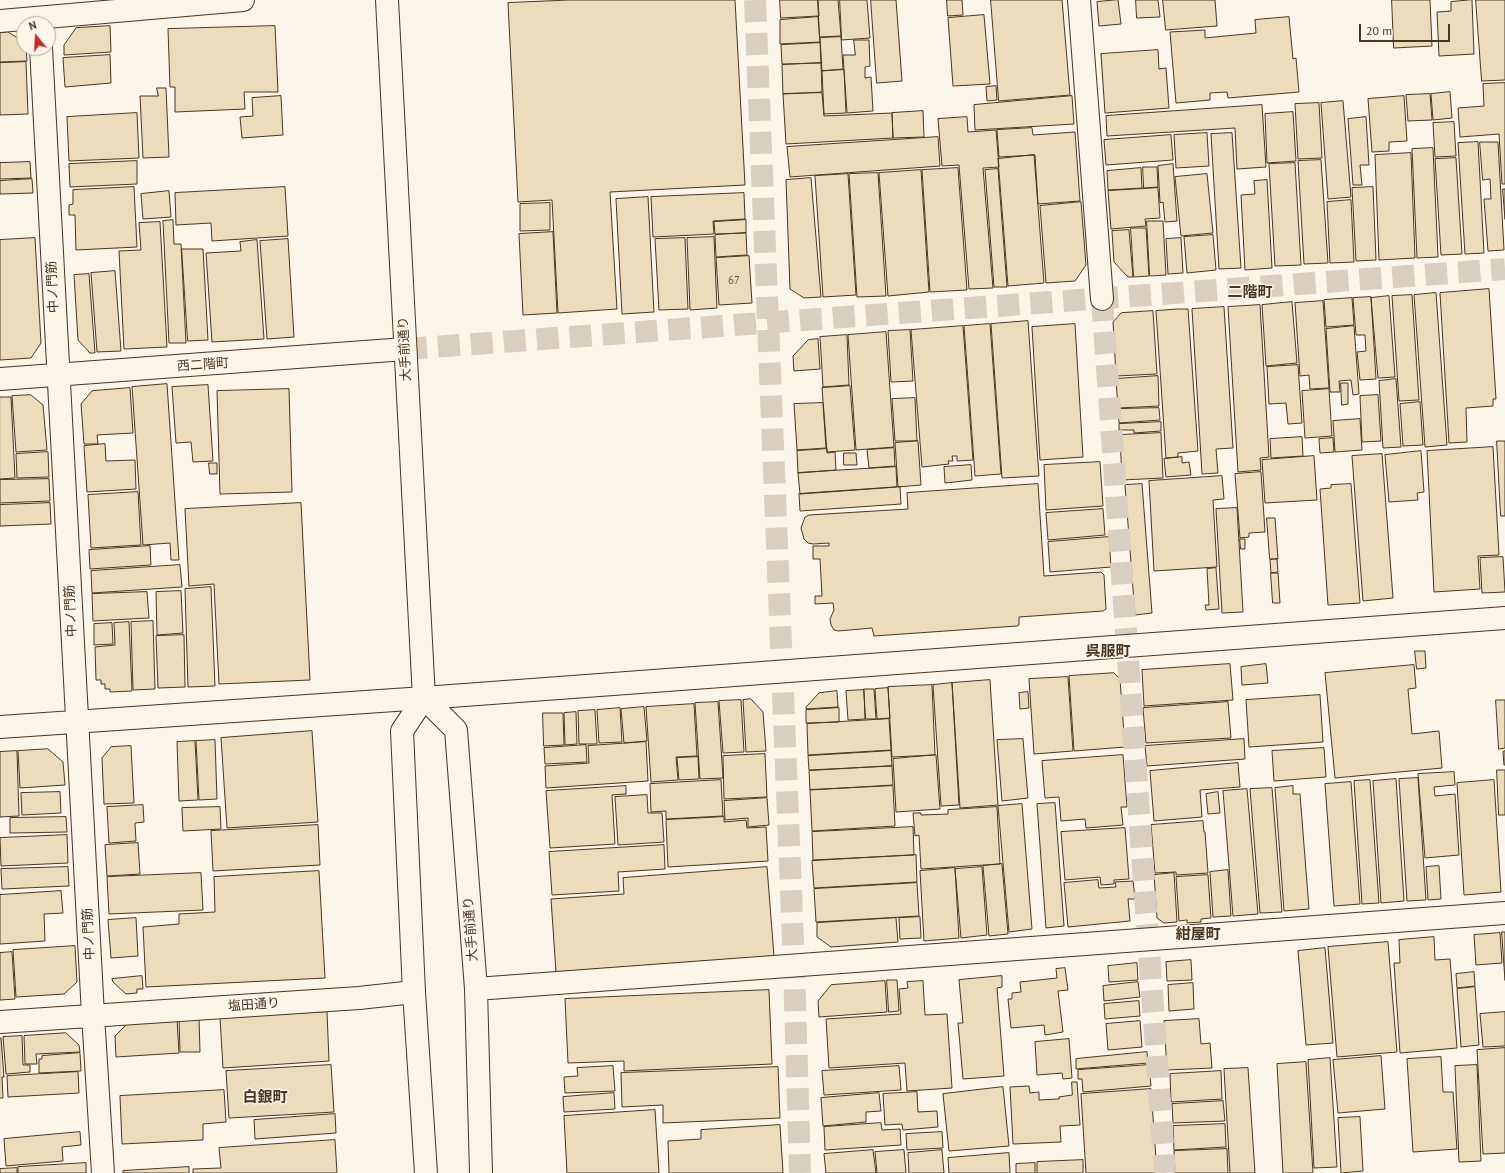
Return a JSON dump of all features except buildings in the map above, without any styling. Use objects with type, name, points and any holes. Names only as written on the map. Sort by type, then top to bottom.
[{"type":"street","points":[[0,21],[39,14],[243,0]]},
{"type":"street","name":"大手前通り","points":[[387,0],[424,698],[456,730],[476,989],[481,1173]]},
{"type":"street","points":[[1079,0],[1102,299]]},
{"type":"street","name":"中ノ門筋","points":[[41,56],[93,1015],[103,1173]]},
{"type":"street","name":"西二階町","points":[[0,379],[58,376],[405,349]]},
{"type":"street","points":[[0,727],[424,698],[1505,618]]},
{"type":"street","points":[[424,698],[402,731],[414,992],[426,1173]]},
{"type":"street","points":[[476,989],[1505,913]]},
{"type":"street","name":"塩田通り","points":[[0,1022],[359,998],[414,992]]},
{"type":"tunnel","points":[[755,0],[794,966],[800,1173]]},
{"type":"tunnel","points":[[405,349],[1505,269]]},
{"type":"tunnel","points":[[1102,299],[1165,1173]]},
{"type":"district","name":"二階町","points":[[1250,293]]},
{"type":"district","name":"呉服町","points":[[1108,652]]},
{"type":"district","name":"紺屋町","points":[[1198,935]]},
{"type":"district","name":"白銀町","points":[[265,1098]]}]
